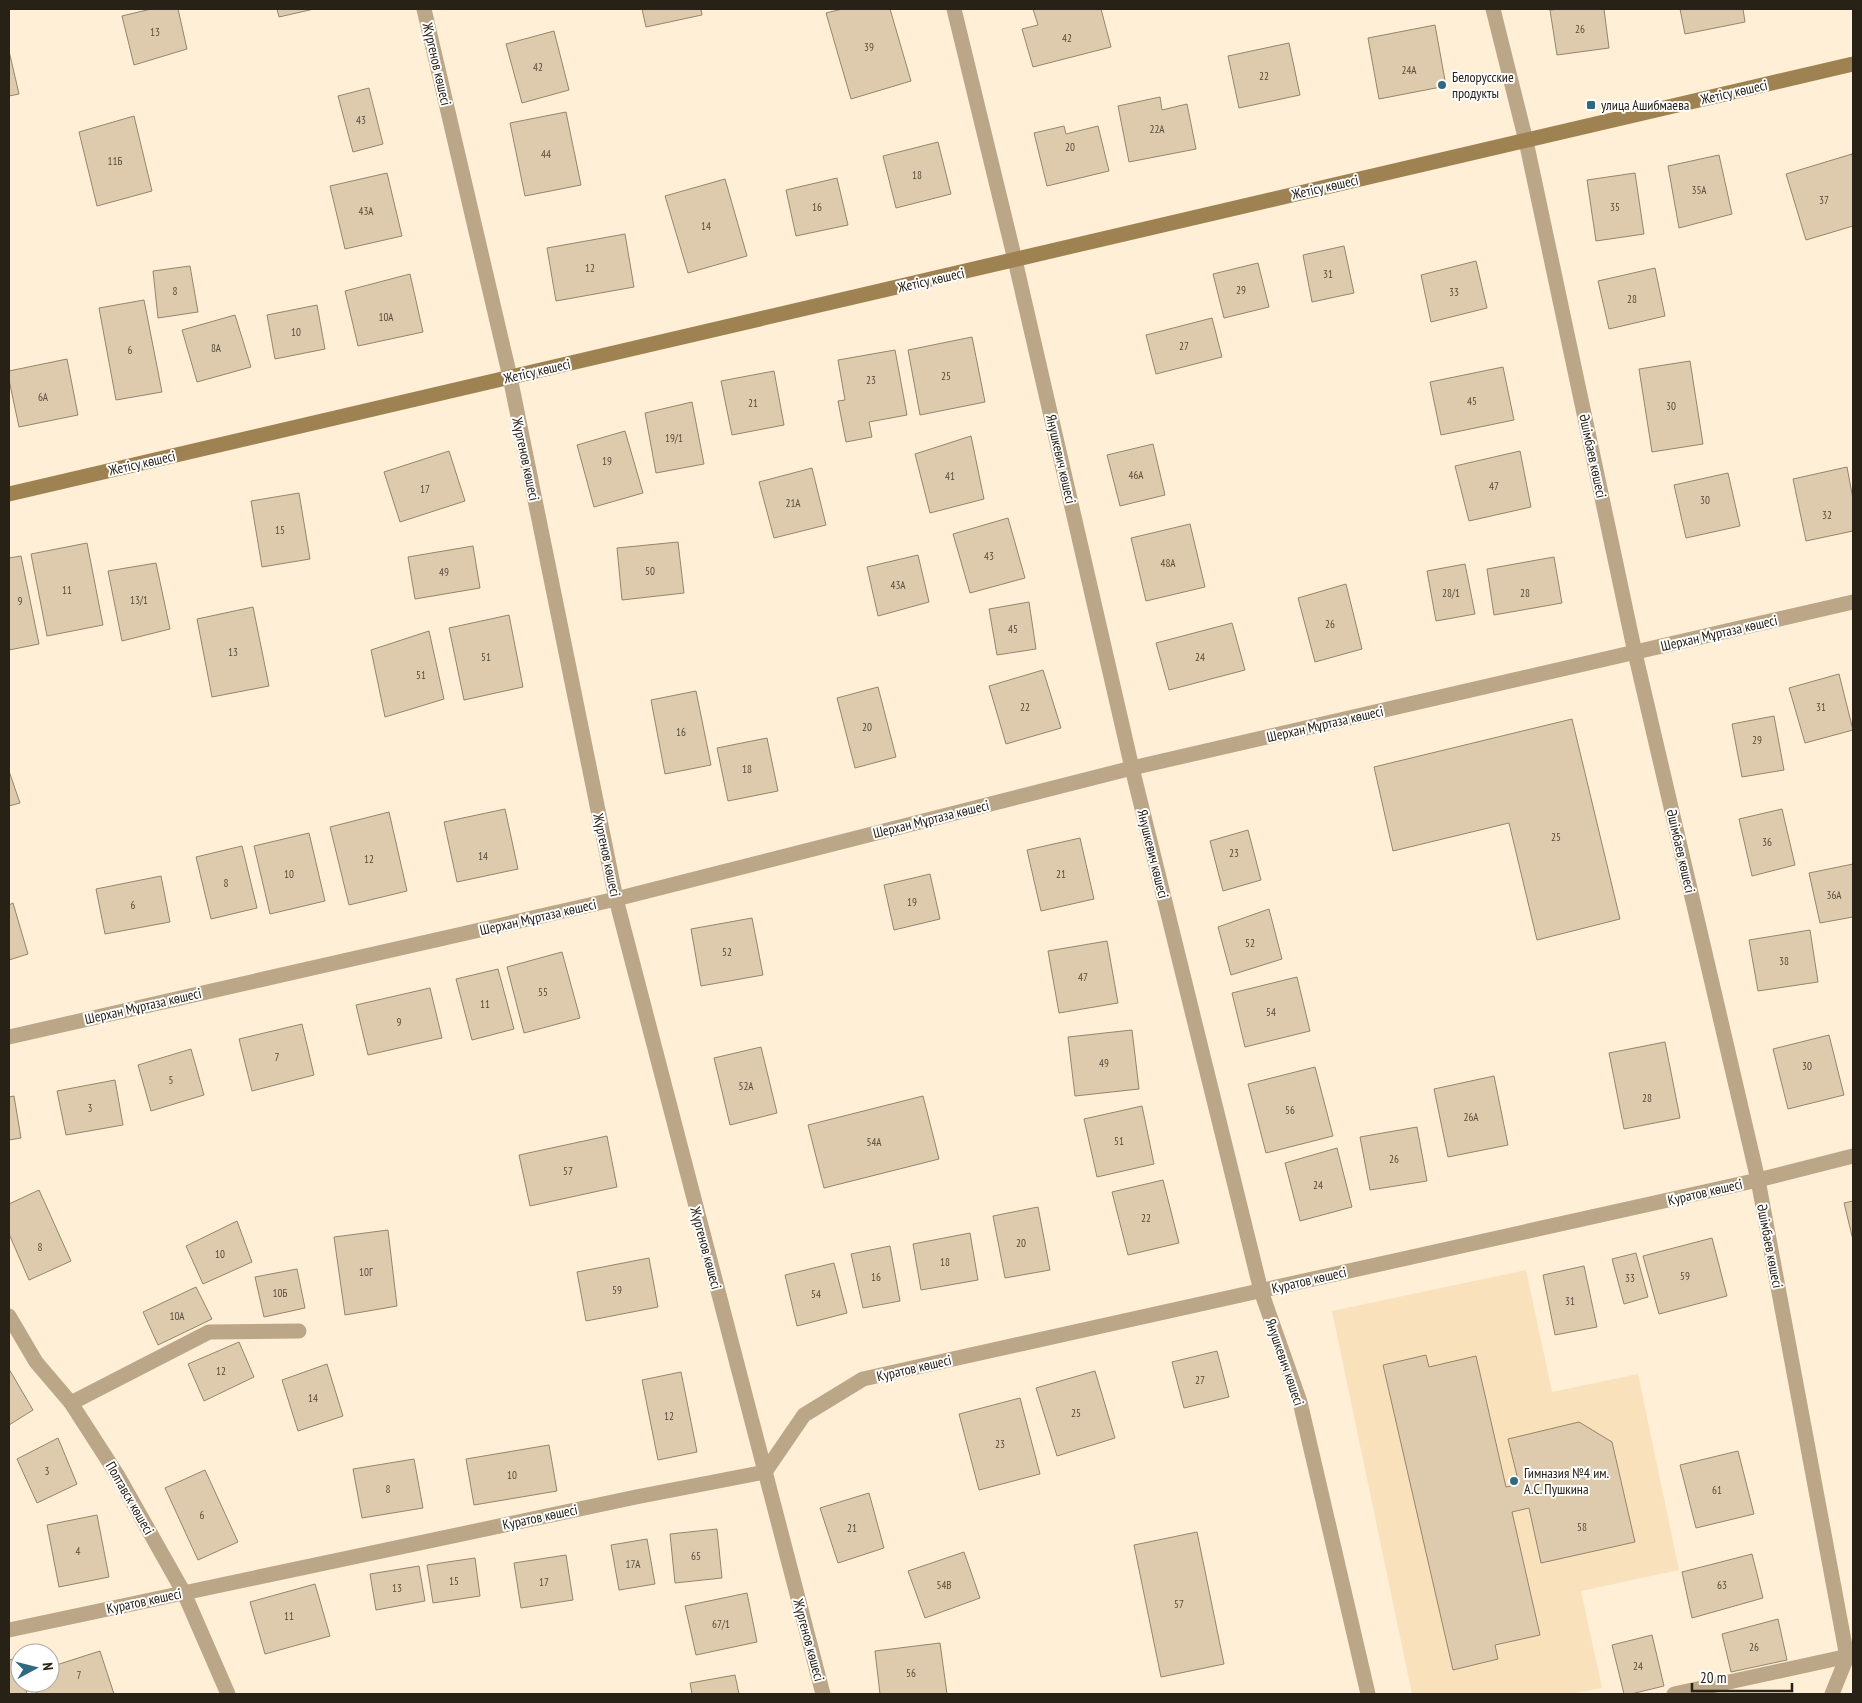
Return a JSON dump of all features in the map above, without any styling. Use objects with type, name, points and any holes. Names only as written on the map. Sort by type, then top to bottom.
[{"type":"main road","name":"Жетісу көшесі","points":[[9,494],[1853,64]]},
{"type":"street","name":"Жүргенов көшесі","points":[[424,9],[510,377],[616,899],[764,1472],[824,1694]]},
{"type":"street","name":"Янушкевич көшесі","points":[[954,9],[1015,260],[1132,768],[1261,1291],[1300,1402],[1368,1694]]},
{"type":"street","name":"Әшімбаев көшесі","points":[[1493,9],[1526,140],[1635,653],[1758,1180],[1850,1656]]},
{"type":"street","name":"Шерхан Мұртаза көшесі","points":[[9,1037],[616,899],[1132,768],[1853,602]]},
{"type":"street","name":"Куратов көшесі","points":[[9,1630],[636,1497],[764,1472],[804,1415],[863,1379],[1758,1180],[1853,1156]]},
{"type":"street","name":"Полтавск көшесі","points":[[9,1316],[36,1362],[70,1403],[118,1476],[184,1593],[228,1694]]},
{"type":"street","points":[[70,1403],[209,1332],[299,1330]]},
{"type":"street","points":[[1674,1694],[1850,1656]]},
{"type":"street","points":[[1832,1694],[1850,1656]]},
{"type":"shaded area","name":"Гимназия №4 им. А.С. Пушкина","points":[[1526,1270],[1552,1392],[1638,1374],[1679,1570],[1581,1591],[1602,1688],[1570,1694],[1412,1694],[1332,1311]]},
{"type":"building","points":[[151,9],[178,9],[187,49],[134,65],[122,16]]},
{"type":"building","points":[[277,9],[314,9],[279,17]]},
{"type":"building","points":[[642,9],[701,9],[702,15],[646,27]]},
{"type":"building","points":[[842,9],[890,9],[911,81],[851,99],[826,13]]},
{"type":"building","points":[[1033,9],[1101,9],[1111,47],[1033,67],[1022,29],[1038,25]]},
{"type":"building","points":[[1604,9],[1609,48],[1557,55],[1550,10]]},
{"type":"building","points":[[1680,9],[1743,9],[1745,22],[1685,34]]},
{"type":"building","points":[[1435,25],[1446,86],[1379,99],[1368,38]]},
{"type":"building","points":[[554,31],[569,90],[522,103],[506,44]]},
{"type":"building","points":[[1289,43],[1300,95],[1239,108],[1228,56]]},
{"type":"building","points":[[9,51],[19,94],[9,96]]},
{"type":"building","points":[[369,88],[383,144],[353,152],[338,96]]},
{"type":"building","points":[[1160,97],[1162,110],[1187,104],[1196,149],[1129,162],[1118,106]]},
{"type":"building","points":[[566,112],[581,185],[525,196],[510,123]]},
{"type":"building","points":[[134,116],[152,191],[97,206],[79,132]]},
{"type":"building","points":[[1064,126],[1066,134],[1098,126],[1109,171],[1047,186],[1034,133]]},
{"type":"building","points":[[938,142],[951,194],[896,208],[883,156]]},
{"type":"building","points":[[1852,154],[1853,226],[1806,240],[1786,174]]},
{"type":"building","points":[[1719,155],[1732,214],[1679,228],[1668,166]]},
{"type":"building","points":[[387,173],[402,236],[345,249],[330,186]]},
{"type":"building","points":[[1635,173],[1644,234],[1596,241],[1587,180]]},
{"type":"building","points":[[837,178],[848,225],[796,236],[786,190]]},
{"type":"building","points":[[725,179],[747,256],[688,273],[665,196]]},
{"type":"building","points":[[625,234],[634,287],[556,301],[547,248]]},
{"type":"building","points":[[1344,246],[1354,293],[1312,302],[1303,255]]},
{"type":"building","points":[[1476,261],[1487,308],[1431,322],[1421,275]]},
{"type":"building","points":[[1258,263],[1269,307],[1224,318],[1213,274]]},
{"type":"building","points":[[190,266],[198,312],[158,318],[153,271]]},
{"type":"building","points":[[1655,268],[1665,316],[1609,329],[1598,281]]},
{"type":"building","points":[[410,274],[423,332],[358,346],[345,291]]},
{"type":"building","points":[[144,300],[162,392],[116,400],[99,308]]},
{"type":"building","points":[[317,305],[325,349],[275,359],[267,315]]},
{"type":"building","points":[[235,315],[251,367],[197,382],[182,330]]},
{"type":"building","points":[[1212,318],[1222,357],[1156,374],[1146,335]]},
{"type":"building","points":[[972,337],[985,402],[920,415],[908,350]]},
{"type":"building","points":[[895,350],[907,415],[869,422],[872,437],[846,442],[838,401],[845,400],[838,360]]},
{"type":"building","points":[[67,359],[78,415],[19,427],[9,380],[9,371]]},
{"type":"building","points":[[1690,361],[1703,444],[1652,452],[1639,369]]},
{"type":"building","points":[[1503,367],[1514,420],[1441,435],[1430,382]]},
{"type":"building","points":[[774,371],[784,425],[732,435],[721,381]]},
{"type":"building","points":[[692,402],[704,464],[656,473],[645,413]]},
{"type":"building","points":[[625,431],[643,493],[594,507],[577,445]]},
{"type":"building","points":[[971,436],[984,499],[930,513],[915,454]]},
{"type":"building","points":[[1153,444],[1165,495],[1120,506],[1107,455]]},
{"type":"building","points":[[449,451],[465,501],[400,522],[384,472]]},
{"type":"building","points":[[1520,451],[1531,507],[1469,521],[1455,466]]},
{"type":"building","points":[[1847,467],[1853,499],[1853,531],[1806,541],[1793,479]]},
{"type":"building","points":[[812,468],[826,525],[774,538],[759,482]]},
{"type":"building","points":[[1728,473],[1740,526],[1686,538],[1674,485]]},
{"type":"building","points":[[299,493],[310,559],[262,567],[251,501]]},
{"type":"building","points":[[1008,518],[1025,578],[970,593],[953,534]]},
{"type":"building","points":[[1190,524],[1205,587],[1146,601],[1131,538]]},
{"type":"building","points":[[678,542],[684,593],[622,600],[617,548]]},
{"type":"building","points":[[87,543],[103,625],[47,636],[31,554]]},
{"type":"building","points":[[473,546],[480,588],[415,599],[408,557]]},
{"type":"building","points":[[918,555],[929,602],[878,616],[867,567]]},
{"type":"building","points":[[21,556],[39,644],[9,650],[9,558]]},
{"type":"building","points":[[1554,557],[1562,603],[1494,615],[1487,569]]},
{"type":"building","points":[[156,563],[170,629],[122,641],[108,571]]},
{"type":"building","points":[[1465,564],[1475,614],[1436,621],[1427,571]]},
{"type":"building","points":[[1346,584],[1362,649],[1315,662],[1298,598]]},
{"type":"building","points":[[1029,602],[1036,649],[997,655],[989,609]]},
{"type":"building","points":[[253,607],[269,686],[212,697],[197,619]]},
{"type":"building","points":[[509,615],[523,687],[464,700],[449,628]]},
{"type":"building","points":[[1232,623],[1245,670],[1169,690],[1156,643]]},
{"type":"building","points":[[429,631],[444,699],[385,717],[371,650]]},
{"type":"building","points":[[1043,670],[1061,728],[1006,744],[989,686]]},
{"type":"building","points":[[1839,674],[1853,730],[1805,743],[1789,688]]},
{"type":"building","points":[[878,687],[896,757],[855,768],[837,698]]},
{"type":"building","points":[[696,691],[711,765],[665,774],[651,700]]},
{"type":"building","points":[[1774,716],[1784,770],[1742,777],[1732,724]]},
{"type":"building","points":[[1572,719],[1620,919],[1537,940],[1509,823],[1393,851],[1374,767]]},
{"type":"building","points":[[767,738],[778,791],[728,801],[717,748]]},
{"type":"building","points":[[9,771],[20,803],[9,806]]},
{"type":"building","points":[[505,809],[518,869],[457,882],[444,822]]},
{"type":"building","points":[[1782,809],[1795,865],[1752,876],[1739,819]]},
{"type":"building","points":[[389,812],[407,891],[349,905],[330,827]]},
{"type":"building","points":[[1248,830],[1261,880],[1223,891],[1210,841]]},
{"type":"building","points":[[309,833],[325,901],[270,914],[254,846]]},
{"type":"building","points":[[1080,838],[1094,899],[1041,911],[1027,850]]},
{"type":"building","points":[[242,846],[257,908],[211,919],[196,857]]},
{"type":"building","points":[[1853,864],[1853,917],[1820,923],[1809,873]]},
{"type":"building","points":[[930,874],[940,919],[894,930],[884,885]]},
{"type":"building","points":[[161,876],[170,922],[105,934],[96,889]]},
{"type":"building","points":[[13,903],[28,954],[9,960],[9,905]]},
{"type":"building","points":[[1269,909],[1282,959],[1231,975],[1218,927]]},
{"type":"building","points":[[752,918],[763,975],[701,986],[691,929]]},
{"type":"building","points":[[1810,930],[1818,982],[1758,991],[1749,940]]},
{"type":"building","points":[[1107,941],[1118,1003],[1059,1013],[1048,951]]},
{"type":"building","points":[[562,952],[580,1018],[524,1033],[507,967]]},
{"type":"building","points":[[498,969],[514,1029],[472,1040],[456,979]]},
{"type":"building","points":[[1297,977],[1310,1031],[1245,1047],[1232,993]]},
{"type":"building","points":[[430,988],[442,1038],[368,1055],[356,1005]]},
{"type":"building","points":[[302,1024],[314,1075],[252,1091],[239,1039]]},
{"type":"building","points":[[1132,1030],[1139,1089],[1075,1096],[1068,1037]]},
{"type":"building","points":[[1829,1035],[1844,1095],[1788,1109],[1773,1049]]},
{"type":"building","points":[[1665,1042],[1680,1118],[1624,1129],[1609,1053]]},
{"type":"building","points":[[761,1047],[777,1113],[730,1125],[714,1058]]},
{"type":"building","points":[[191,1049],[204,1095],[151,1111],[138,1065]]},
{"type":"building","points":[[1315,1067],[1333,1136],[1266,1153],[1248,1084]]},
{"type":"building","points":[[1494,1076],[1508,1145],[1448,1157],[1434,1089]]},
{"type":"building","points":[[115,1080],[123,1125],[66,1135],[57,1091]]},
{"type":"building","points":[[14,1096],[21,1138],[9,1140],[9,1097]]},
{"type":"building","points":[[923,1096],[939,1159],[824,1188],[808,1125]]},
{"type":"building","points":[[1142,1106],[1154,1164],[1097,1177],[1084,1119]]},
{"type":"building","points":[[1417,1127],[1427,1181],[1370,1190],[1360,1137]]},
{"type":"building","points":[[607,1136],[617,1187],[530,1206],[519,1155]]},
{"type":"building","points":[[1337,1148],[1352,1207],[1300,1221],[1285,1163]]},
{"type":"building","points":[[1163,1180],[1179,1243],[1128,1255],[1112,1192]]},
{"type":"building","points":[[39,1190],[71,1261],[29,1280],[9,1234],[9,1204]]},
{"type":"building","points":[[1853,1201],[1853,1240],[1844,1203]]},
{"type":"building","points":[[1038,1207],[1050,1270],[1005,1278],[993,1216]]},
{"type":"building","points":[[237,1221],[252,1262],[203,1284],[186,1246]]},
{"type":"building","points":[[388,1230],[397,1306],[345,1315],[334,1237]]},
{"type":"building","points":[[970,1233],[978,1280],[921,1290],[913,1244]]},
{"type":"building","points":[[1712,1238],[1727,1296],[1659,1314],[1643,1256]]},
{"type":"building","points":[[890,1246],[900,1301],[863,1308],[851,1254]]},
{"type":"building","points":[[1636,1253],[1648,1297],[1624,1304],[1612,1259]]},
{"type":"building","points":[[649,1258],[658,1307],[586,1321],[577,1272]]},
{"type":"building","points":[[834,1263],[847,1313],[797,1326],[785,1275]]},
{"type":"building","points":[[1584,1266],[1597,1327],[1555,1335],[1543,1275]]},
{"type":"building","points":[[297,1269],[305,1308],[264,1317],[255,1277]]},
{"type":"building","points":[[196,1287],[212,1319],[158,1345],[143,1312]]},
{"type":"building","points":[[239,1342],[254,1377],[204,1401],[188,1364]]},
{"type":"building","points":[[1217,1351],[1229,1397],[1184,1408],[1172,1362]]},
{"type":"building","points":[[1426,1355],[1429,1367],[1476,1356],[1506,1487],[1519,1484],[1508,1439],[1579,1422],[1612,1442],[1635,1542],[1541,1563],[1529,1508],[1512,1512],[1540,1635],[1495,1645],[1498,1659],[1453,1670],[1383,1365]]},
{"type":"building","points":[[327,1364],[343,1416],[298,1431],[282,1380]]},
{"type":"building","points":[[9,1369],[33,1410],[9,1425]]},
{"type":"building","points":[[1095,1371],[1115,1438],[1057,1456],[1036,1388]]},
{"type":"building","points":[[681,1372],[697,1452],[658,1460],[642,1380]]},
{"type":"building","points":[[1020,1398],[1040,1474],[979,1490],[959,1414]]},
{"type":"building","points":[[58,1438],[77,1484],[37,1503],[17,1459]]},
{"type":"building","points":[[549,1445],[557,1491],[474,1505],[466,1459]]},
{"type":"building","points":[[1738,1451],[1754,1514],[1696,1528],[1680,1465]]},
{"type":"building","points":[[414,1459],[423,1508],[362,1518],[353,1469]]},
{"type":"building","points":[[205,1470],[238,1542],[198,1560],[165,1488]]},
{"type":"building","points":[[869,1493],[884,1548],[838,1563],[820,1508]]},
{"type":"building","points":[[97,1515],[109,1577],[59,1587],[47,1525]]},
{"type":"building","points":[[717,1529],[722,1578],[675,1583],[670,1534]]},
{"type":"building","points":[[1197,1532],[1224,1664],[1161,1677],[1134,1545]]},
{"type":"building","points":[[647,1539],[655,1584],[619,1590],[611,1545]]},
{"type":"building","points":[[964,1552],[980,1598],[925,1618],[908,1571]]},
{"type":"building","points":[[1752,1554],[1763,1598],[1692,1618],[1682,1572]]},
{"type":"building","points":[[566,1555],[573,1600],[521,1608],[514,1563]]},
{"type":"building","points":[[475,1558],[480,1596],[433,1603],[427,1565]]},
{"type":"building","points":[[419,1566],[425,1601],[376,1610],[370,1574]]},
{"type":"building","points":[[315,1584],[330,1636],[265,1654],[250,1602]]},
{"type":"building","points":[[747,1593],[757,1642],[696,1655],[685,1606]]},
{"type":"building","points":[[1778,1619],[1787,1660],[1731,1672],[1722,1634]]},
{"type":"building","points":[[1652,1635],[1664,1686],[1624,1694],[1612,1645]]},
{"type":"building","points":[[940,1643],[947,1694],[880,1694],[875,1651]]},
{"type":"building","points":[[100,1651],[114,1694],[37,1694],[60,1693],[60,1664]]},
{"type":"building","points":[[9,1660],[10,1693],[27,1694],[9,1694]]},
{"type":"building","points":[[735,1675],[739,1694],[692,1694],[690,1683]]},
{"type":"place","name":"Белорусские продукты","points":[[1442,85]]},
{"type":"place","name":"улица Ашибмаева","points":[[1591,105]]},
{"type":"place","name":"Гимназия №4 им. А.С. Пушкина","points":[[1514,1481]]}]
